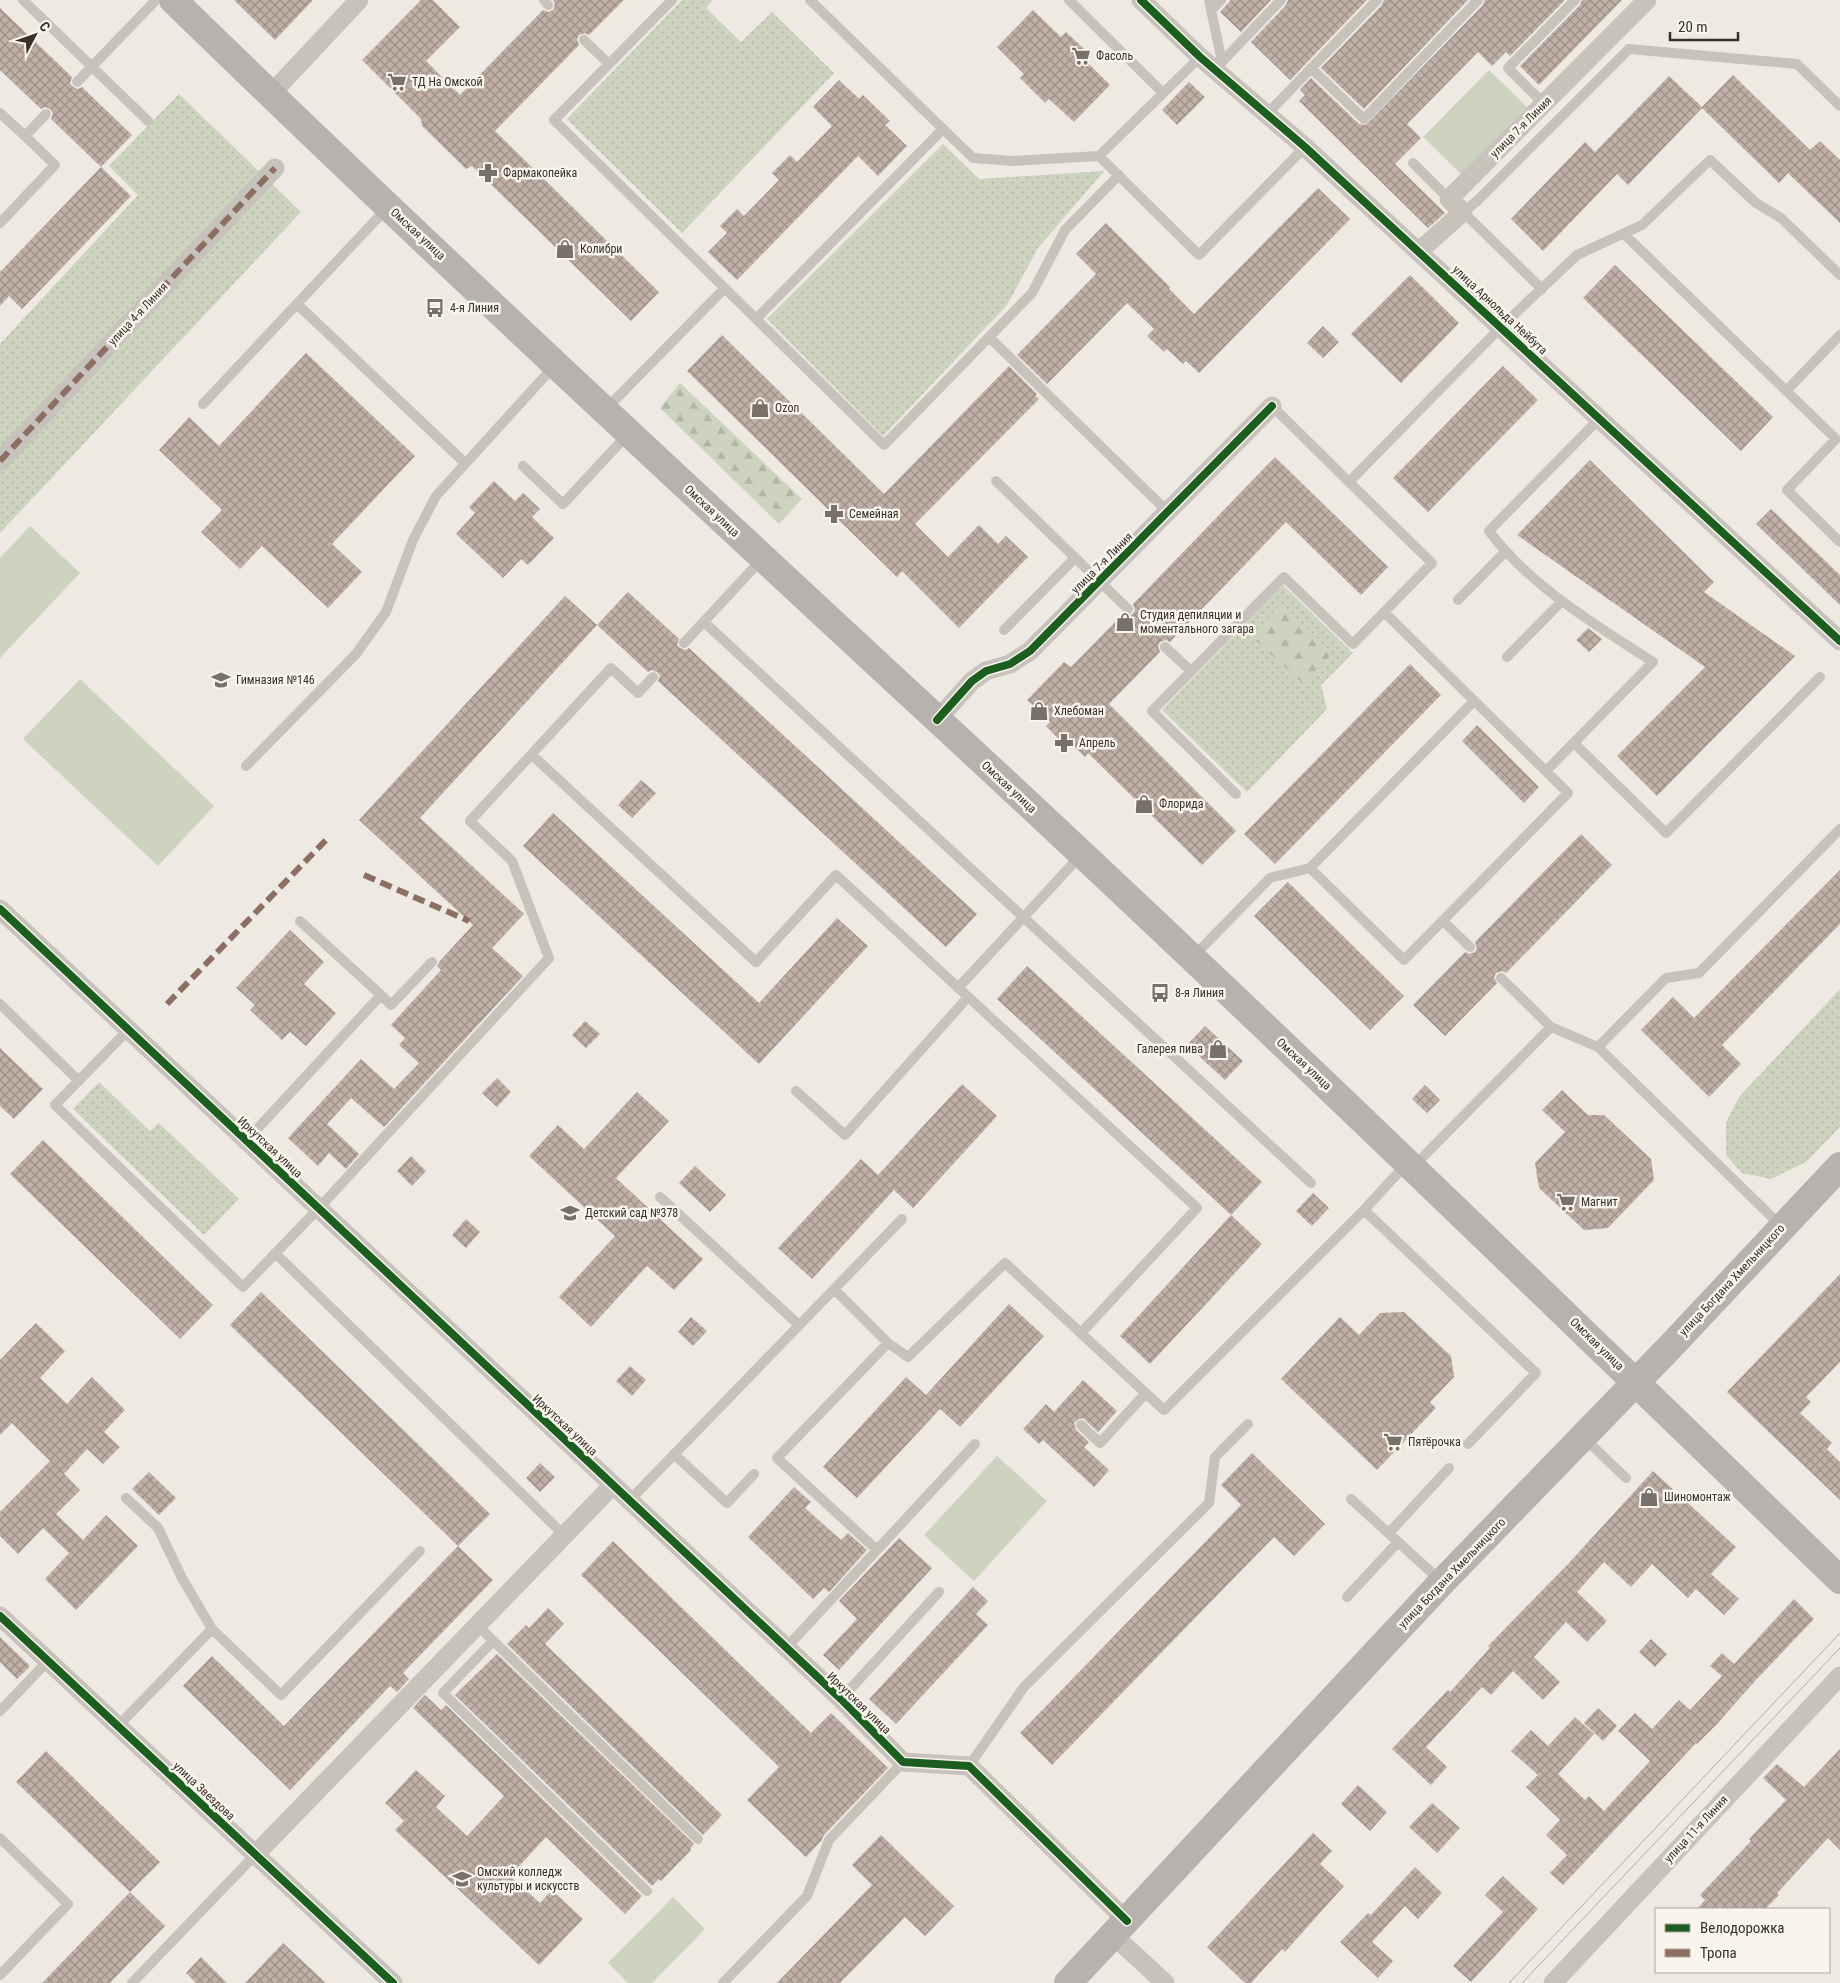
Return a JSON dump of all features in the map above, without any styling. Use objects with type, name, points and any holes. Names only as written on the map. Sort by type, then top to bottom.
[{"type":"main road","name":"Омская улица","points":[[173,0],[629,433],[1411,1164],[1840,1580]]},
{"type":"main road","name":"улица Богдана Хмельницкого","points":[[1068,1983],[1442,1582],[1636,1382],[1840,1166]]},
{"type":"street","points":[[271,94],[359,0]]},
{"type":"street","name":"улица Арнольда Нейбута","points":[[1142,0],[1200,57],[1218,66],[1267,114],[1306,147],[1502,327],[1840,641]]},
{"type":"street","name":"улица 7-я Линия","points":[[1419,251],[1544,104],[1647,0]]},
{"type":"street","name":"улица 4-я Линия","points":[[0,460],[275,168]]},
{"type":"street","name":"улица 7-я Линия","points":[[937,720],[972,682],[986,671],[1010,664],[1030,651],[1272,406]]},
{"type":"street","name":"Иркутская улица","points":[[0,909],[841,1699],[903,1762]]},
{"type":"street","points":[[255,1855],[613,1485]]},
{"type":"street","name":"улица Звездова","points":[[0,1616],[393,1983]]},
{"type":"street","name":"улица 11-я Линия","points":[[1553,1983],[1840,1676]]},
{"type":"street","points":[[903,1762],[970,1766],[1120,1928],[1165,1983]]},
{"type":"lane","points":[[23,0],[148,120]]},
{"type":"lane","points":[[77,82],[156,0]]},
{"type":"lane","points":[[672,0],[554,120],[884,445],[1032,293],[1064,230],[1119,175]]},
{"type":"lane","points":[[810,0],[973,158],[1013,161],[1099,156],[1200,57]]},
{"type":"lane","points":[[1069,0],[1163,93]]},
{"type":"lane","points":[[1209,0],[1218,66]]},
{"type":"lane","points":[[1211,11],[1221,0]]},
{"type":"lane","points":[[1218,66],[1281,0]]},
{"type":"lane","points":[[1267,114],[1377,0]]},
{"type":"lane","points":[[1311,68],[1364,119],[1478,0]]},
{"type":"lane","points":[[1544,104],[1508,68],[1575,0]]},
{"type":"lane","points":[[584,40],[609,64]]},
{"type":"lane","points":[[1456,206],[1478,201],[1629,50],[1797,64],[1840,106]]},
{"type":"lane","points":[[0,113],[55,165],[0,223]]},
{"type":"lane","points":[[25,136],[46,114]]},
{"type":"lane","points":[[756,319],[943,129]]},
{"type":"lane","points":[[1099,156],[1199,255],[1306,147]]},
{"type":"lane","points":[[1349,482],[1502,327],[1577,256],[1642,225],[1710,160],[1756,203],[1782,218],[1840,275]]},
{"type":"lane","points":[[1413,163],[1542,289]]},
{"type":"lane","points":[[203,404],[389,206]]},
{"type":"lane","points":[[1624,234],[1836,440],[1787,490],[1840,542]]},
{"type":"lane","points":[[605,410],[725,288]]},
{"type":"lane","points":[[297,304],[464,463]]},
{"type":"lane","points":[[1786,392],[1840,335]]},
{"type":"lane","points":[[989,337],[1168,512]]},
{"type":"lane","points":[[246,766],[356,654],[386,612],[413,540],[436,496],[556,364]]},
{"type":"lane","points":[[1236,794],[1152,711],[1284,577],[1353,644],[1432,563],[1272,406]]},
{"type":"lane","points":[[1546,771],[1653,662],[1561,602],[1505,552],[1489,531],[1600,418]]},
{"type":"lane","points":[[522,466],[562,504],[629,433]]},
{"type":"lane","points":[[996,480],[1128,609]]},
{"type":"lane","points":[[1458,600],[1505,552]]},
{"type":"lane","points":[[684,643],[762,558]]},
{"type":"lane","points":[[1004,630],[1075,558]]},
{"type":"lane","points":[[1507,657],[1561,602]]},
{"type":"lane","points":[[1310,868],[1404,960],[1568,793],[1384,612]]},
{"type":"lane","points":[[704,622],[1311,1183]]},
{"type":"lane","points":[[1165,646],[1191,671]]},
{"type":"lane","points":[[129,1030],[55,1105],[242,1287],[318,1208],[549,958],[512,860],[470,821],[612,668],[638,693],[653,677]]},
{"type":"lane","points":[[1574,743],[1666,833],[1820,677]]},
{"type":"lane","points":[[1192,958],[1270,878],[1310,868],[1474,701]]},
{"type":"lane","points":[[532,755],[756,962],[836,875],[1197,1208],[1082,1333]]},
{"type":"lane","points":[[1598,1047],[1666,978],[1699,973],[1840,829]]},
{"type":"lane","points":[[958,988],[1081,855]]},
{"type":"lane","points":[[300,921],[391,1005],[432,962]]},
{"type":"lane","points":[[1443,921],[1470,948]]},
{"type":"lane","points":[[1501,978],[1551,1027],[1598,1047],[1782,1227]]},
{"type":"lane","points":[[246,1140],[380,995]]},
{"type":"lane","points":[[796,1091],[845,1135],[968,997]]},
{"type":"lane","points":[[0,1004],[79,1081]]},
{"type":"lane","points":[[834,1290],[888,1343],[908,1357],[1005,1263],[1164,1410],[1551,1027]]},
{"type":"lane","points":[[660,1197],[799,1325]]},
{"type":"lane","points":[[1364,1210],[1536,1373],[1468,1444]]},
{"type":"lane","points":[[629,1501],[902,1219]]},
{"type":"lane","points":[[275,1253],[564,1535]]},
{"type":"lane","points":[[877,1550],[776,1458],[888,1343]]},
{"type":"lane","points":[[1081,1426],[1100,1443],[1146,1394]]},
{"type":"lane","points":[[970,1766],[1024,1687],[1209,1503],[1215,1457],[1248,1424]]},
{"type":"lane","points":[[1583,1437],[1626,1478]]},
{"type":"lane","points":[[786,1648],[975,1444]]},
{"type":"lane","points":[[674,1454],[727,1503],[754,1474]]},
{"type":"lane","points":[[1389,1533],[1449,1468]]},
{"type":"lane","points":[[126,1498],[158,1528],[182,1578],[212,1628],[280,1694],[420,1550]]},
{"type":"lane","points":[[1351,1499],[1442,1582]]},
{"type":"lane","points":[[1347,1597],[1398,1542]]},
{"type":"lane","points":[[841,1699],[939,1592]]},
{"type":"lane","points":[[477,1625],[698,1839]]},
{"type":"lane","points":[[118,1726],[212,1628]]},
{"type":"lane","points":[[493,1641],[443,1692],[648,1891]]},
{"type":"lane","points":[[0,1711],[48,1661]]},
{"type":"lane","points":[[723,1983],[807,1896],[829,1840],[903,1762]]},
{"type":"lane","points":[[0,1838],[68,1904],[0,1975]]},
{"type":"lane","points":[[132,1983],[255,1855]]},
{"type":"green space","points":[[682,0],[713,0],[706,8],[741,42],[772,12],[834,73],[682,233],[567,119]]},
{"type":"green space","points":[[1489,70],[1527,107],[1461,174],[1423,137]]},
{"type":"green space","points":[[179,94],[301,212],[0,533],[0,344],[138,195],[109,166]]},
{"type":"green space","points":[[943,144],[979,179],[1104,171],[1038,248],[1007,305],[883,436],[767,319]]},
{"type":"green space","points":[[680,383],[802,499],[779,524],[660,408]]},
{"type":"green space","points":[[30,526],[80,573],[0,658],[0,558]]},
{"type":"green space","points":[[1283,585],[1353,653],[1321,685],[1327,709],[1247,792],[1162,710]]},
{"type":"green space","points":[[1281,604],[1332,653],[1303,684],[1251,636]]},
{"type":"green space","points":[[80,679],[214,806],[158,866],[23,739]]},
{"type":"green space","points":[[1840,989],[1840,1127],[1806,1162],[1771,1179],[1742,1173],[1726,1155],[1726,1122],[1739,1097]]},
{"type":"green space","points":[[99,1082],[150,1131],[159,1123],[239,1199],[204,1235],[73,1109]]},
{"type":"green space","points":[[997,1456],[1047,1501],[974,1581],[924,1535]]},
{"type":"green space","points":[[673,1897],[705,1929],[652,1983],[628,1983],[608,1963]]},
{"type":"building","points":[[234,0],[313,0],[275,40]]},
{"type":"building","points":[[421,0],[433,0],[460,27],[426,61],[460,95],[543,10],[549,12],[553,10],[555,4],[553,0],[624,0],[589,35],[585,33],[579,35],[577,39],[579,45],[495,131],[659,292],[631,321],[472,166],[466,169],[422,126],[421,119],[362,60]]},
{"type":"building","points":[[1231,0],[1271,0],[1241,32],[1220,12]]},
{"type":"building","points":[[1288,0],[1367,0],[1290,80],[1251,42],[1286,5]]},
{"type":"building","points":[[1384,0],[1468,0],[1364,109],[1321,68],[1382,5]]},
{"type":"building","points":[[1485,0],[1565,0],[1510,56],[1506,52],[1492,66],[1478,52],[1407,124],[1421,138],[1395,164],[1445,213],[1428,228],[1299,101],[1305,95],[1300,90],[1311,78],[1359,124],[1366,125],[1483,5]]},
{"type":"building","points":[[1582,0],[1622,0],[1539,85],[1520,66],[1580,5]]},
{"type":"building","points":[[0,8],[72,77],[70,83],[73,87],[78,89],[82,87],[132,135],[101,167],[51,119],[53,113],[50,109],[45,107],[41,109],[0,70]]},
{"type":"building","points":[[1033,10],[1061,37],[1066,32],[1079,44],[1091,56],[1086,61],[1110,85],[1074,122],[1049,99],[1045,103],[1020,78],[1024,74],[997,47]]},
{"type":"building","points":[[1733,75],[1810,150],[1820,141],[1840,160],[1840,223],[1788,173],[1779,183],[1702,108],[1628,185],[1617,174],[1543,251],[1511,219],[1585,142],[1595,152],[1669,76],[1702,107]]},
{"type":"building","points":[[839,80],[859,99],[863,95],[890,121],[885,125],[907,146],[878,176],[858,156],[737,280],[708,252],[727,233],[720,226],[737,209],[744,216],[779,180],[772,173],[790,155],[797,162],[832,126],[813,107]]},
{"type":"building","points":[[1189,82],[1205,97],[1177,125],[1162,110]]},
{"type":"building","points":[[101,167],[131,196],[22,309],[9,296],[0,306],[0,272]]},
{"type":"building","points":[[1318,188],[1350,219],[1199,373],[1186,361],[1183,364],[1167,349],[1164,352],[1147,336],[1154,329],[1127,303],[1047,384],[1017,355],[1096,274],[1076,254],[1106,223],[1170,287],[1169,289],[1194,314]]},
{"type":"building","points":[[1615,265],[1773,417],[1741,451],[1583,298]]},
{"type":"building","points":[[1410,275],[1459,323],[1401,383],[1351,334]]},
{"type":"building","points":[[1323,326],[1339,342],[1323,358],[1307,343]]},
{"type":"building","points":[[722,335],[884,494],[1009,366],[1037,394],[1035,396],[1039,399],[915,524],[948,557],[979,525],[998,544],[1006,536],[1028,557],[959,628],[902,571],[897,577],[687,371]]},
{"type":"building","points":[[306,353],[415,456],[332,544],[362,572],[328,608],[262,546],[240,569],[201,532],[222,510],[159,450],[189,417],[219,446]]},
{"type":"building","points":[[1503,366],[1538,400],[1428,512],[1393,478]]},
{"type":"building","points":[[1275,457],[1388,567],[1361,595],[1286,522],[1170,642],[1166,640],[1160,642],[1158,646],[1160,652],[1109,704],[1236,831],[1202,865],[1088,753],[1085,757],[1072,744],[1068,748],[1046,726],[1050,722],[1027,700],[1064,662],[1071,667],[1123,614],[1127,616],[1133,614],[1135,610],[1133,604]]},
{"type":"building","points":[[1590,460],[1714,582],[1704,592],[1795,656],[1657,796],[1617,756],[1705,667],[1517,535]]},
{"type":"building","points":[[494,481],[515,501],[523,493],[540,509],[532,517],[554,538],[528,565],[521,559],[503,578],[456,534],[475,513],[469,507]]},
{"type":"building","points":[[1771,509],[1840,575],[1840,605],[1756,524]]},
{"type":"building","points":[[628,592],[679,639],[677,645],[680,648],[686,650],[689,648],[977,914],[946,947],[658,681],[660,675],[657,672],[651,670],[648,672],[597,625]]},
{"type":"building","points":[[565,596],[597,625],[420,818],[524,914],[492,948],[523,976],[384,1127],[351,1098],[327,1124],[359,1154],[346,1169],[329,1153],[318,1166],[288,1138],[361,1059],[394,1089],[419,1063],[399,1045],[405,1038],[391,1025],[441,970],[437,966],[439,962],[473,925],[359,820]]},
{"type":"building","points":[[1588,628],[1602,639],[1589,652],[1576,640]]},
{"type":"building","points":[[1410,664],[1441,695],[1275,864],[1244,834]]},
{"type":"building","points":[[1477,725],[1539,787],[1524,803],[1462,741]]},
{"type":"building","points":[[641,780],[656,793],[632,818],[618,805]]},
{"type":"building","points":[[553,813],[759,1003],[837,918],[868,946],[759,1064],[523,846]]},
{"type":"building","points":[[1581,834],[1612,865],[1506,973],[1502,971],[1496,973],[1494,977],[1497,983],[1445,1036],[1413,1005],[1465,952],[1469,954],[1475,952],[1477,948],[1475,942]]},
{"type":"building","points":[[1840,870],[1840,924],[1722,1045],[1741,1064],[1709,1097],[1641,1030],[1673,997],[1694,1018]]},
{"type":"building","points":[[1288,882],[1404,996],[1370,1030],[1254,916]]},
{"type":"building","points":[[290,930],[324,962],[304,984],[336,1013],[306,1046],[290,1032],[282,1040],[250,1010],[255,1005],[236,988]]},
{"type":"building","points":[[1027,966],[1262,1182],[1231,1215],[997,999]]},
{"type":"building","points":[[585,1021],[600,1034],[586,1048],[572,1035]]},
{"type":"building","points":[[1205,1026],[1243,1061],[1225,1080],[1187,1045]]},
{"type":"building","points":[[0,1048],[43,1089],[14,1119],[0,1106]]},
{"type":"building","points":[[497,1078],[511,1092],[497,1107],[482,1093]]},
{"type":"building","points":[[962,1084],[997,1116],[913,1208],[894,1190],[812,1279],[778,1248],[861,1159],[878,1175]]},
{"type":"building","points":[[1425,1085],[1440,1100],[1427,1113],[1412,1099]]},
{"type":"building","points":[[1562,1090],[1588,1115],[1604,1115],[1651,1159],[1654,1180],[1608,1228],[1584,1230],[1539,1188],[1535,1163],[1565,1132],[1542,1110]]},
{"type":"building","points":[[637,1092],[669,1121],[616,1178],[703,1259],[674,1290],[647,1266],[591,1327],[559,1297],[615,1236],[529,1156],[558,1125],[584,1149]]},
{"type":"building","points":[[43,1140],[213,1305],[180,1339],[10,1174]]},
{"type":"building","points":[[411,1156],[426,1171],[412,1186],[397,1171]]},
{"type":"building","points":[[695,1166],[726,1195],[710,1212],[679,1183]]},
{"type":"building","points":[[1313,1193],[1329,1208],[1312,1226],[1296,1211]]},
{"type":"building","points":[[1231,1215],[1262,1244],[1150,1364],[1120,1336]]},
{"type":"building","points":[[466,1219],[480,1232],[466,1248],[452,1235]]},
{"type":"building","points":[[1840,1274],[1840,1362],[1806,1397],[1811,1402],[1800,1413],[1832,1443],[1827,1449],[1840,1462],[1840,1500],[1727,1392]]},
{"type":"building","points":[[261,1292],[490,1514],[458,1546],[230,1325]]},
{"type":"building","points":[[1009,1304],[1044,1336],[960,1427],[940,1409],[857,1498],[823,1467],[906,1377],[926,1395]]},
{"type":"building","points":[[1404,1312],[1451,1356],[1454,1377],[1430,1402],[1436,1408],[1377,1470],[1281,1379],[1340,1317],[1359,1335],[1380,1313]]},
{"type":"building","points":[[691,1317],[707,1331],[693,1346],[678,1332]]},
{"type":"building","points":[[36,1323],[65,1351],[40,1378],[67,1404],[92,1377],[125,1410],[104,1432],[120,1447],[103,1464],[87,1449],[64,1474],[80,1490],[56,1514],[83,1540],[106,1515],[138,1546],[76,1610],[45,1579],[69,1553],[43,1528],[18,1554],[0,1536],[0,1512],[50,1461],[12,1423],[0,1435],[0,1360]]},
{"type":"building","points":[[630,1366],[646,1380],[632,1396],[616,1381]]},
{"type":"building","points":[[1083,1380],[1117,1411],[1098,1432],[1083,1418],[1074,1423],[1076,1430],[1089,1442],[1084,1447],[1109,1470],[1094,1487],[1043,1440],[1039,1444],[1023,1429],[1046,1404],[1054,1412]]},
{"type":"building","points":[[1252,1453],[1325,1524],[1294,1556],[1274,1537],[1052,1765],[1020,1733],[1241,1505],[1221,1485]]},
{"type":"building","points":[[540,1463],[555,1477],[540,1492],[526,1478]]},
{"type":"building","points":[[1653,1471],[1736,1547],[1711,1574],[1739,1599],[1724,1615],[1696,1589],[1688,1598],[1652,1564],[1631,1587],[1604,1562],[1577,1592],[1607,1621],[1587,1642],[1566,1622],[1534,1657],[1560,1682],[1543,1700],[1513,1671],[1491,1695],[1482,1687],[1426,1747],[1447,1767],[1431,1785],[1392,1749],[1448,1690],[1450,1692],[1490,1648],[1488,1646],[1569,1563]]},
{"type":"building","points":[[149,1472],[176,1498],[159,1515],[132,1489]]},
{"type":"building","points":[[794,1487],[811,1502],[805,1508],[841,1540],[848,1533],[867,1550],[829,1592],[824,1588],[813,1599],[748,1537]]},
{"type":"building","points":[[899,1538],[932,1568],[839,1670],[823,1655],[857,1619],[839,1601]]},
{"type":"building","points":[[613,1541],[811,1733],[831,1713],[888,1768],[824,1835],[806,1857],[747,1800],[779,1767],[581,1575]]},
{"type":"building","points":[[458,1546],[493,1580],[403,1673],[409,1679],[397,1692],[390,1686],[290,1790],[183,1686],[212,1656],[284,1726]]},
{"type":"building","points":[[973,1587],[988,1601],[976,1614],[988,1625],[896,1724],[869,1699]]},
{"type":"building","points":[[1794,1599],[1814,1619],[1563,1885],[1550,1873],[1567,1855],[1546,1835],[1560,1820],[1526,1787],[1538,1775],[1511,1751],[1531,1730],[1548,1746],[1575,1717],[1594,1734],[1558,1774],[1585,1800],[1589,1796],[1604,1811],[1650,1761],[1618,1731],[1635,1713],[1652,1729],[1679,1700],[1690,1710],[1722,1676],[1710,1666],[1722,1653],[1734,1664]]},
{"type":"building","points":[[548,1608],[564,1624],[545,1644],[722,1815],[703,1835],[507,1644],[526,1625],[529,1628]]},
{"type":"building","points":[[0,1637],[30,1666],[17,1679],[0,1662]]},
{"type":"building","points":[[1651,1639],[1667,1654],[1655,1667],[1639,1652]]},
{"type":"building","points":[[497,1654],[694,1844],[691,1850],[661,1881],[659,1879],[652,1886],[455,1695]]},
{"type":"building","points":[[425,1695],[441,1710],[446,1705],[642,1896],[625,1914],[546,1837],[510,1876],[540,1903],[552,1890],[583,1919],[539,1965],[395,1830],[404,1821],[385,1803],[416,1770],[445,1796],[436,1807],[467,1836],[504,1796],[413,1708]]},
{"type":"building","points":[[1598,1708],[1617,1726],[1603,1741],[1584,1723]]},
{"type":"building","points":[[1840,1749],[1840,1850],[1828,1838],[1777,1893],[1779,1895],[1766,1908],[1698,1908],[1705,1900],[1700,1895],[1751,1841],[1749,1839],[1786,1800],[1763,1778],[1777,1764],[1804,1787]]},
{"type":"building","points":[[46,1751],[160,1862],[130,1892],[16,1782]]},
{"type":"building","points":[[1358,1785],[1387,1812],[1370,1831],[1341,1804]]},
{"type":"building","points":[[1432,1803],[1460,1828],[1437,1853],[1409,1827]]},
{"type":"building","points":[[1313,1833],[1332,1851],[1320,1864],[1344,1886],[1285,1952],[1282,1949],[1251,1983],[1245,1983],[1207,1947]]},
{"type":"building","points":[[881,1835],[954,1906],[925,1936],[905,1917],[840,1983],[777,1983],[872,1885],[852,1865]]},
{"type":"building","points":[[1415,1867],[1442,1893],[1418,1919],[1405,1906],[1372,1942],[1393,1961],[1378,1978],[1340,1942],[1368,1913],[1371,1915]]},
{"type":"building","points":[[1503,1876],[1538,1909],[1471,1982],[1453,1966],[1503,1912],[1485,1895]]},
{"type":"building","points":[[130,1892],[165,1926],[110,1983],[42,1983]]},
{"type":"building","points":[[283,1943],[326,1983],[245,1983]]},
{"type":"building","points":[[201,1957],[227,1983],[196,1983],[186,1973]]},
{"type":"tram line","points":[[1509,1983],[1840,1633]]},
{"type":"tram line","points":[[1522,1983],[1840,1648]]},
{"type":"marked path","points":[[0,461],[275,168]]},
{"type":"marked path","points":[[167,1004],[326,840]]},
{"type":"marked path","points":[[364,875],[469,921]]},
{"type":"cycle path","points":[[1141,0],[1200,57],[1305,147],[1840,641]]},
{"type":"cycle path","points":[[937,720],[972,681],[986,671],[1010,664],[1030,651],[1272,406]]},
{"type":"cycle path","points":[[0,909],[841,1699],[903,1762],[969,1766],[1127,1921]]},
{"type":"cycle path","points":[[0,1616],[393,1983]]},
{"type":"place","name":"Фасоль","points":[[1081,56]]},
{"type":"place","name":"ТД На Омской","points":[[397,82]]},
{"type":"place","name":"Фармакопейка","points":[[488,173]]},
{"type":"place","name":"Колибри","points":[[565,249]]},
{"type":"place","name":"4-я Линия","points":[[435,308]]},
{"type":"place","name":"Ozon","points":[[760,408]]},
{"type":"place","name":"Семейная","points":[[834,514]]},
{"type":"place","name":"Студия депиляции и моментального загара","points":[[1125,622]]},
{"type":"place","name":"Гимназия №146","points":[[221,680]]},
{"type":"place","name":"Хлебоман","points":[[1039,711]]},
{"type":"place","name":"Апрель","points":[[1064,743]]},
{"type":"place","name":"Флорида","points":[[1144,804]]},
{"type":"place","name":"8-я Линия","points":[[1160,993]]},
{"type":"place","name":"Галерея пива","points":[[1218,1049]]},
{"type":"place","name":"Магнит","points":[[1566,1202]]},
{"type":"place","name":"Детский сад №378","points":[[570,1213]]},
{"type":"place","name":"Пятёрочка","points":[[1393,1442]]},
{"type":"place","name":"Шиномонтаж","points":[[1649,1497]]},
{"type":"place","name":"Омский колледж культуры и искусств","points":[[462,1879]]}]
